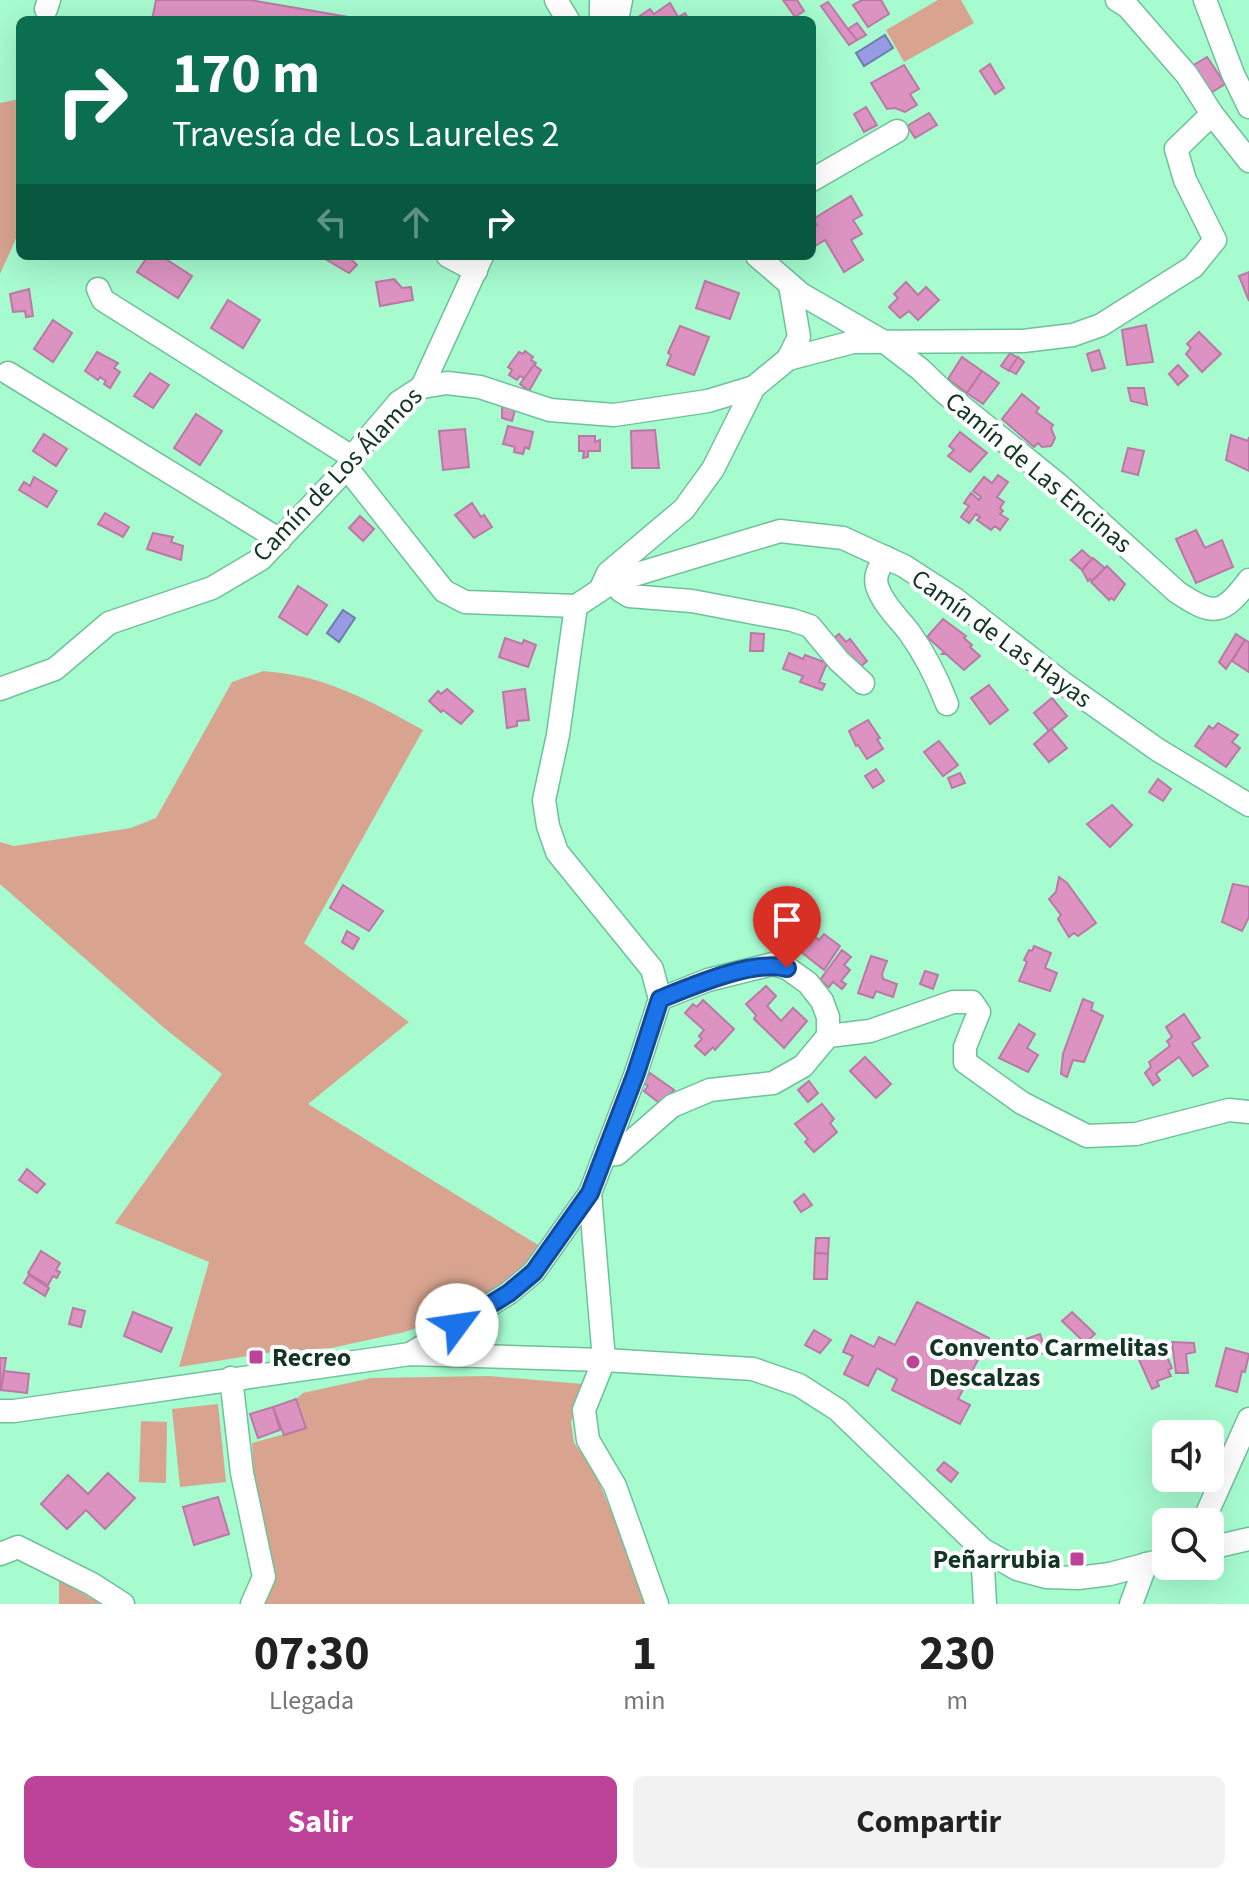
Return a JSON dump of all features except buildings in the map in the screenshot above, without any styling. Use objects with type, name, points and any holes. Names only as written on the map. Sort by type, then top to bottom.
[{"type":"street","points":[[1117,0],[1128,7],[1187,75],[1212,114],[1249,161]]},
{"type":"street","points":[[1205,0],[1249,107]]},
{"type":"street","points":[[788,359],[853,342],[1023,341],[1073,335],[1101,325],[1193,267],[1215,240],[1185,180],[1176,149],[1212,114]]},
{"type":"street","points":[[816,178],[897,131]]},
{"type":"street","name":"Camín de Las Encinas","points":[[762,260],[790,285],[886,343],[1048,476],[1177,592],[1198,606],[1213,609],[1231,604],[1249,580]]},
{"type":"street","name":"Camín de Los Álamos","points":[[0,689],[55,669],[109,623],[212,588],[261,559],[349,463],[399,402],[422,387],[479,264]]},
{"type":"street","points":[[422,387],[447,383],[480,387],[550,410],[614,415],[708,401],[754,387],[788,359],[799,337],[790,285]]},
{"type":"street","points":[[98,289],[103,300],[349,463],[444,591],[465,602],[576,606],[558,735],[544,800],[548,826],[557,852],[652,969],[660,999],[590,1193],[534,1272],[509,1293],[410,1354]]},
{"type":"street","points":[[8,373],[280,540]]},
{"type":"street","points":[[754,387],[713,469],[684,509],[608,573],[607,586],[629,596],[692,601],[810,626],[839,661],[863,683]]},
{"type":"street","name":"Camín de Las Hayas","points":[[576,606],[607,586],[780,531],[843,538],[885,557],[955,599],[1063,683],[1158,750],[1249,805]]},
{"type":"street","points":[[885,557],[877,574],[877,585],[884,601],[935,673],[947,704]]},
{"type":"street","points":[[605,1155],[617,1154],[672,1106],[685,1100],[710,1090],[773,1083],[803,1066],[828,1036],[828,1017],[822,1001],[808,983],[787,968],[773,964],[708,980],[660,999]]},
{"type":"street","points":[[828,1036],[870,1031],[953,1002],[972,1002],[979,1012],[965,1047],[965,1062],[1022,1103],[1087,1136],[1136,1134],[1229,1110],[1249,1112]]},
{"type":"street","points":[[590,1193],[604,1360],[584,1410],[588,1440],[615,1486],[657,1604]]},
{"type":"street","points":[[0,1411],[410,1354],[604,1360],[753,1369],[799,1385],[838,1410],[982,1549],[1017,1569],[1046,1577],[1088,1577],[1152,1562]]},
{"type":"street","points":[[231,1378],[242,1473],[264,1577],[252,1604]]},
{"type":"street","points":[[1209,1508],[1249,1419]]},
{"type":"street","points":[[1224,1545],[1249,1539]]},
{"type":"street","points":[[0,1554],[18,1547],[92,1584],[123,1604]]},
{"type":"street","points":[[982,1549],[985,1604]]},
{"type":"street","points":[[1131,1604],[1152,1568]]},
{"type":"shaded area","points":[[938,0],[961,0],[974,23],[904,62],[886,30]]},
{"type":"shaded area","points":[[16,100],[16,239],[0,274],[0,103]]},
{"type":"shaded area","points":[[263,671],[308,678],[347,691],[423,730],[304,943],[409,1022],[308,1104],[543,1248],[506,1285],[455,1313],[405,1332],[331,1348],[273,1352],[179,1367],[209,1262],[115,1223],[222,1074],[163,1027],[0,884],[0,842],[14,846],[131,828],[156,818],[232,682]]},
{"type":"shaded area","points":[[489,1376],[583,1384],[571,1422],[574,1443],[593,1468],[650,1604],[261,1604],[252,1443],[306,1428],[296,1399],[303,1393],[371,1378]]},
{"type":"shaded area","points":[[218,1404],[226,1482],[180,1487],[172,1409]]},
{"type":"shaded area","points":[[141,1421],[167,1422],[166,1483],[139,1482]]},
{"type":"shaded area","points":[[59,1580],[101,1604],[59,1604]]},
{"type":"water","points":[[885,35],[893,48],[864,66],[856,53]]},
{"type":"water","points":[[343,610],[355,618],[339,642],[327,633]]},
{"type":"place","name":"Recreo","points":[[256,1357]]},
{"type":"place","name":"Convento Carmelitas Descalzas","points":[[913,1362]]},
{"type":"place","name":"Peñarrubia","points":[[1077,1559]]},
{"type":"route","points":[[457,1325],[509,1293],[534,1272],[590,1193],[636,1073],[660,999],[708,980],[773,964],[787,968]]}]
